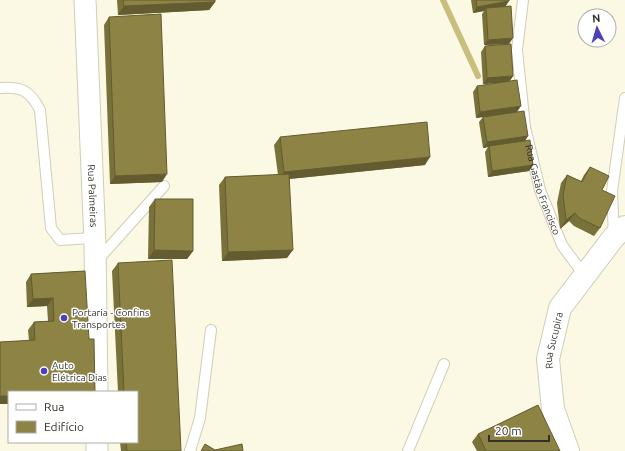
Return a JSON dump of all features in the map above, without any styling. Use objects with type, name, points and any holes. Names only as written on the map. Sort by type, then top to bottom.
[{"type":"street","name":"Rua Palmeiras","points":[[85,0],[95,264],[97,391]]},
{"type":"street","name":"Rua Sucupira","points":[[568,451],[553,409],[548,359],[560,308],[584,275],[620,232]]},
{"type":"lane","name":"Rua Gastão Francisco","points":[[523,0],[517,50],[525,127],[540,190],[562,246],[584,275]]},
{"type":"lane","points":[[0,88],[11,87],[22,89],[33,96],[40,110],[51,228],[60,240],[94,238]]},
{"type":"lane","points":[[620,232],[612,191],[625,98]]},
{"type":"lane","points":[[95,264],[164,186]]},
{"type":"lane","points":[[190,451],[200,418],[211,330]]},
{"type":"lane","points":[[408,451],[444,364]]},
{"type":"building","points":[[123,0],[215,0],[215,2],[124,6]]},
{"type":"building","points":[[476,0],[509,0],[509,1],[477,7]]},
{"type":"building","points":[[511,6],[513,38],[488,40],[486,8]]},
{"type":"building","points":[[161,14],[167,174],[115,176],[109,17]]},
{"type":"building","points":[[511,44],[513,76],[487,78],[485,46]]},
{"type":"building","points":[[517,80],[521,106],[480,112],[477,86]]},
{"type":"building","points":[[524,111],[528,136],[487,142],[483,117]]},
{"type":"building","points":[[427,122],[430,157],[284,172],[280,137]]},
{"type":"building","points":[[530,140],[533,165],[492,171],[489,146]]},
{"type":"building","points":[[590,167],[609,176],[602,190],[615,196],[600,228],[579,218],[575,213],[566,220],[563,195],[567,175],[582,182]]},
{"type":"building","points":[[289,174],[293,250],[228,252],[225,177]]},
{"type":"building","points":[[155,199],[193,199],[193,251],[154,250]]},
{"type":"building","points":[[172,260],[181,451],[127,451],[126,443],[138,443],[138,391],[124,391],[118,263]]},
{"type":"building","points":[[85,271],[89,339],[94,339],[95,391],[8,391],[8,396],[0,396],[0,342],[35,340],[34,322],[54,321],[53,298],[33,299],[31,274]]},
{"type":"building","points":[[538,405],[560,451],[486,451],[478,434]]},
{"type":"building","points":[[205,444],[215,450],[242,444],[243,451],[201,451]]},
{"type":"waterway","points":[[443,0],[478,76]]},
{"type":"place","name":"Portaria - Confins Transportes","points":[[64,318]]},
{"type":"place","name":"Auto Elétrica Dias","points":[[44,371]]}]
